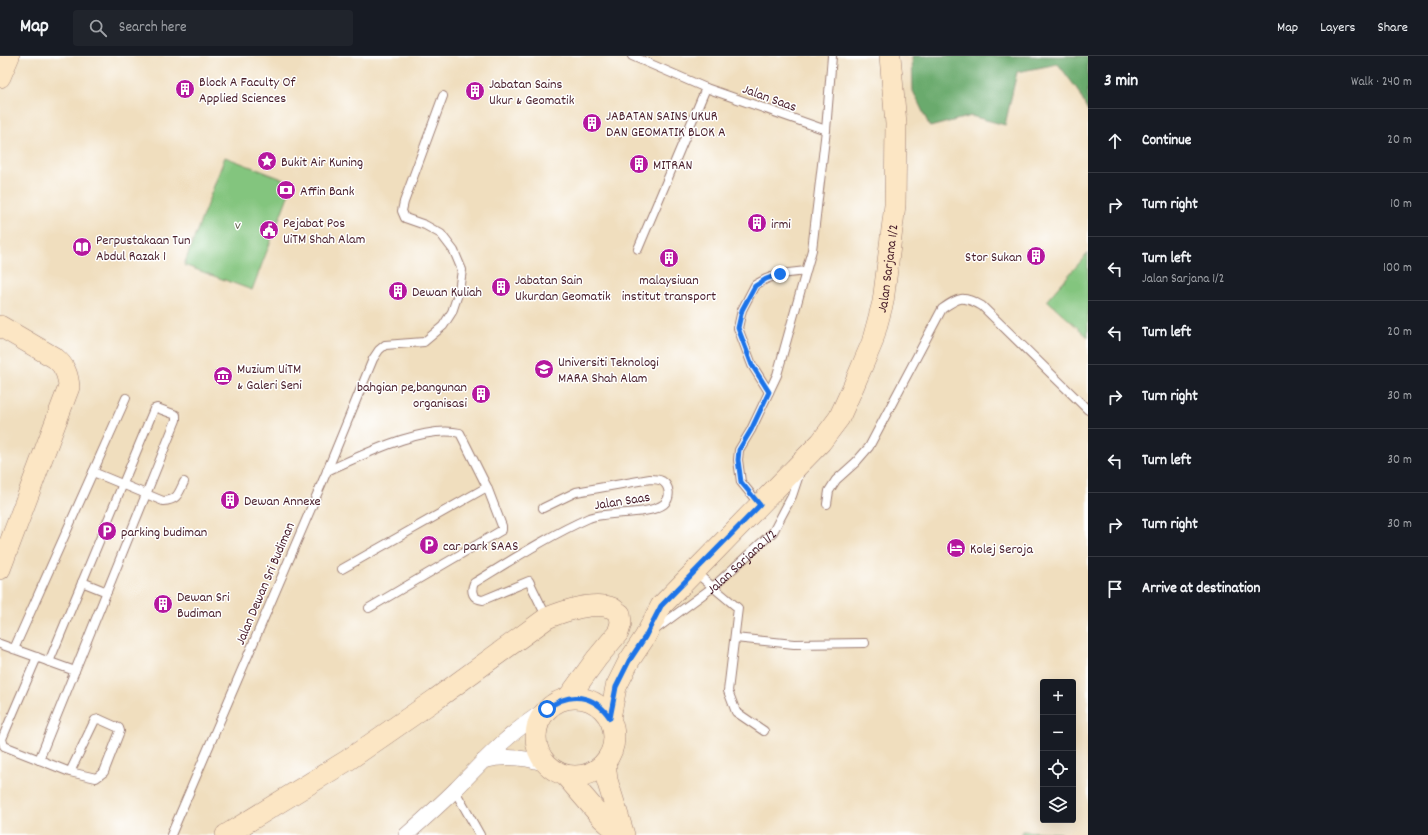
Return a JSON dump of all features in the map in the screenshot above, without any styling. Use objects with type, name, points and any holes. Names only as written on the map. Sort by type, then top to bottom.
[{"type":"street","points":[[0,76],[9,56]]},
{"type":"street","name":"Jalan Sarjana 1/2","points":[[610,718],[616,687],[629,661],[645,637],[661,606],[822,442],[839,418],[872,342],[883,302],[895,205],[896,124],[890,56]]},
{"type":"street","points":[[0,326],[61,363],[68,378],[69,387],[0,569]]},
{"type":"street","points":[[226,835],[348,760],[436,699],[547,618],[588,606],[612,608],[620,614],[621,623],[618,633],[597,658],[568,698]]},
{"type":"street","points":[[406,835],[455,791],[482,761],[530,719],[560,700],[568,698],[581,698],[593,701],[606,711],[613,726],[614,741],[611,752],[599,768],[583,776],[565,775],[555,771],[546,764],[540,756],[536,736],[537,726],[547,709]]},
{"type":"street","points":[[482,761],[508,757],[534,760],[546,764]]},
{"type":"street","points":[[605,762],[607,780],[622,835]]},
{"type":"street","points":[[565,775],[602,818],[622,835]]},
{"type":"lane","name":"Jalan Saas","points":[[632,56],[706,88],[826,130]]},
{"type":"lane","points":[[760,505],[741,482],[738,460],[739,450],[751,430],[777,375],[812,250],[826,130],[832,56]]},
{"type":"lane","points":[[638,249],[706,88]]},
{"type":"lane","name":"Jalan Dewan Sri Budiman","points":[[171,835],[327,471],[373,359],[379,350],[386,345],[424,342],[442,326],[452,312],[459,291],[462,270],[454,251],[441,234],[425,225],[405,218],[402,211],[404,202],[444,96]]},
{"type":"lane","points":[[769,392],[752,365],[738,328],[742,310],[755,286],[766,279],[780,274],[806,271]]},
{"type":"lane","points":[[827,504],[829,491],[836,480],[856,462],[869,447],[942,309],[956,299],[970,298],[982,306],[1088,410]]},
{"type":"lane","points":[[14,649],[126,398]]},
{"type":"lane","points":[[39,760],[147,493],[176,420],[176,416],[157,408],[154,409],[49,662]]},
{"type":"lane","points":[[327,471],[392,443],[427,433],[454,431],[460,433],[487,487],[502,526],[502,530],[369,608]]},
{"type":"lane","name":"Jalan Sarjana 1/2","points":[[645,637],[713,587],[773,532],[792,496],[804,460]]},
{"type":"lane","points":[[93,472],[163,500],[172,500],[178,495],[184,482]]},
{"type":"lane","name":"Jalan Saas","points":[[543,508],[576,492],[650,479],[663,482],[667,486],[669,492],[668,499],[664,504],[658,507],[590,518],[556,535],[474,583],[472,594],[478,599],[483,600],[529,581],[547,618]]},
{"type":"lane","points":[[342,568],[487,487]]},
{"type":"lane","points":[[695,571],[738,608],[728,691],[736,712],[764,731]]},
{"type":"lane","points":[[82,582],[107,592]]},
{"type":"lane","points":[[735,638],[794,644],[865,643]]},
{"type":"lane","points":[[0,644],[75,671]]},
{"type":"lane","points":[[37,657],[2,739],[4,746],[70,772],[96,778],[104,772],[120,731],[118,727],[99,719],[95,720],[70,772]]},
{"type":"lane","points":[[455,791],[480,835]]},
{"type":"green space","points":[[912,56],[1088,56],[1088,111],[1077,89],[1058,64],[1017,72],[1005,125],[971,116],[930,127],[913,91]]},
{"type":"green space","name":"v","points":[[225,157],[293,183],[252,290],[184,265]]},
{"type":"green space","points":[[1088,253],[1088,337],[1047,300]]},
{"type":"green space","points":[[1022,831],[1061,833],[1061,835],[1022,835]]},
{"type":"place","name":"Block A Faculty Of Applied Sciences","points":[[185,89]]},
{"type":"place","name":"Jabatan Sains Ukur & Geomatik","points":[[475,91]]},
{"type":"place","name":"JABATAN SAINS UKUR DAN GEOMATIK BLOK A","points":[[592,123]]},
{"type":"place","name":"Bukit Air Kuning","points":[[267,161]]},
{"type":"place","name":"MITRAN","points":[[639,164]]},
{"type":"place","name":"Affin Bank","points":[[286,190]]},
{"type":"place","name":"irmi","points":[[757,223]]},
{"type":"place","name":"Pejabat Pos UiTM Shah Alam","points":[[269,230]]},
{"type":"place","name":"Perpustakaan Tun Abdul Razak 1","points":[[82,247]]},
{"type":"place","name":"Stor Sukan","points":[[1036,256]]},
{"type":"place","name":"malaysiuan institut transport","points":[[669,258]]},
{"type":"place","name":"Jabatan Sain Ukurdan Geomatik","points":[[501,287]]},
{"type":"place","name":"Dewan Kuliah","points":[[398,291]]},
{"type":"place","name":"Universiti Teknologi MARA Shah Alam","points":[[544,369]]},
{"type":"place","name":"Muzium UiTM & Galeri Seni","points":[[223,376]]},
{"type":"place","name":"bahgian pe,bangunan organisasi","points":[[481,394]]},
{"type":"place","name":"Dewan Annexe","points":[[230,500]]},
{"type":"place","name":"parking budiman","points":[[107,531]]},
{"type":"place","name":"car park SAAS","points":[[429,545]]},
{"type":"place","name":"Kolej Seroja","points":[[956,548]]},
{"type":"place","name":"Dewan Sri Budiman","points":[[163,604]]},
{"type":"route","points":[[547,709],[560,700],[576,697],[585,698],[600,706],[606,711],[610,718],[616,687],[629,661],[645,637],[661,606],[760,505],[741,482],[738,460],[739,450],[751,430],[769,392],[752,365],[738,328],[742,310],[755,286],[766,279],[780,274]]}]
